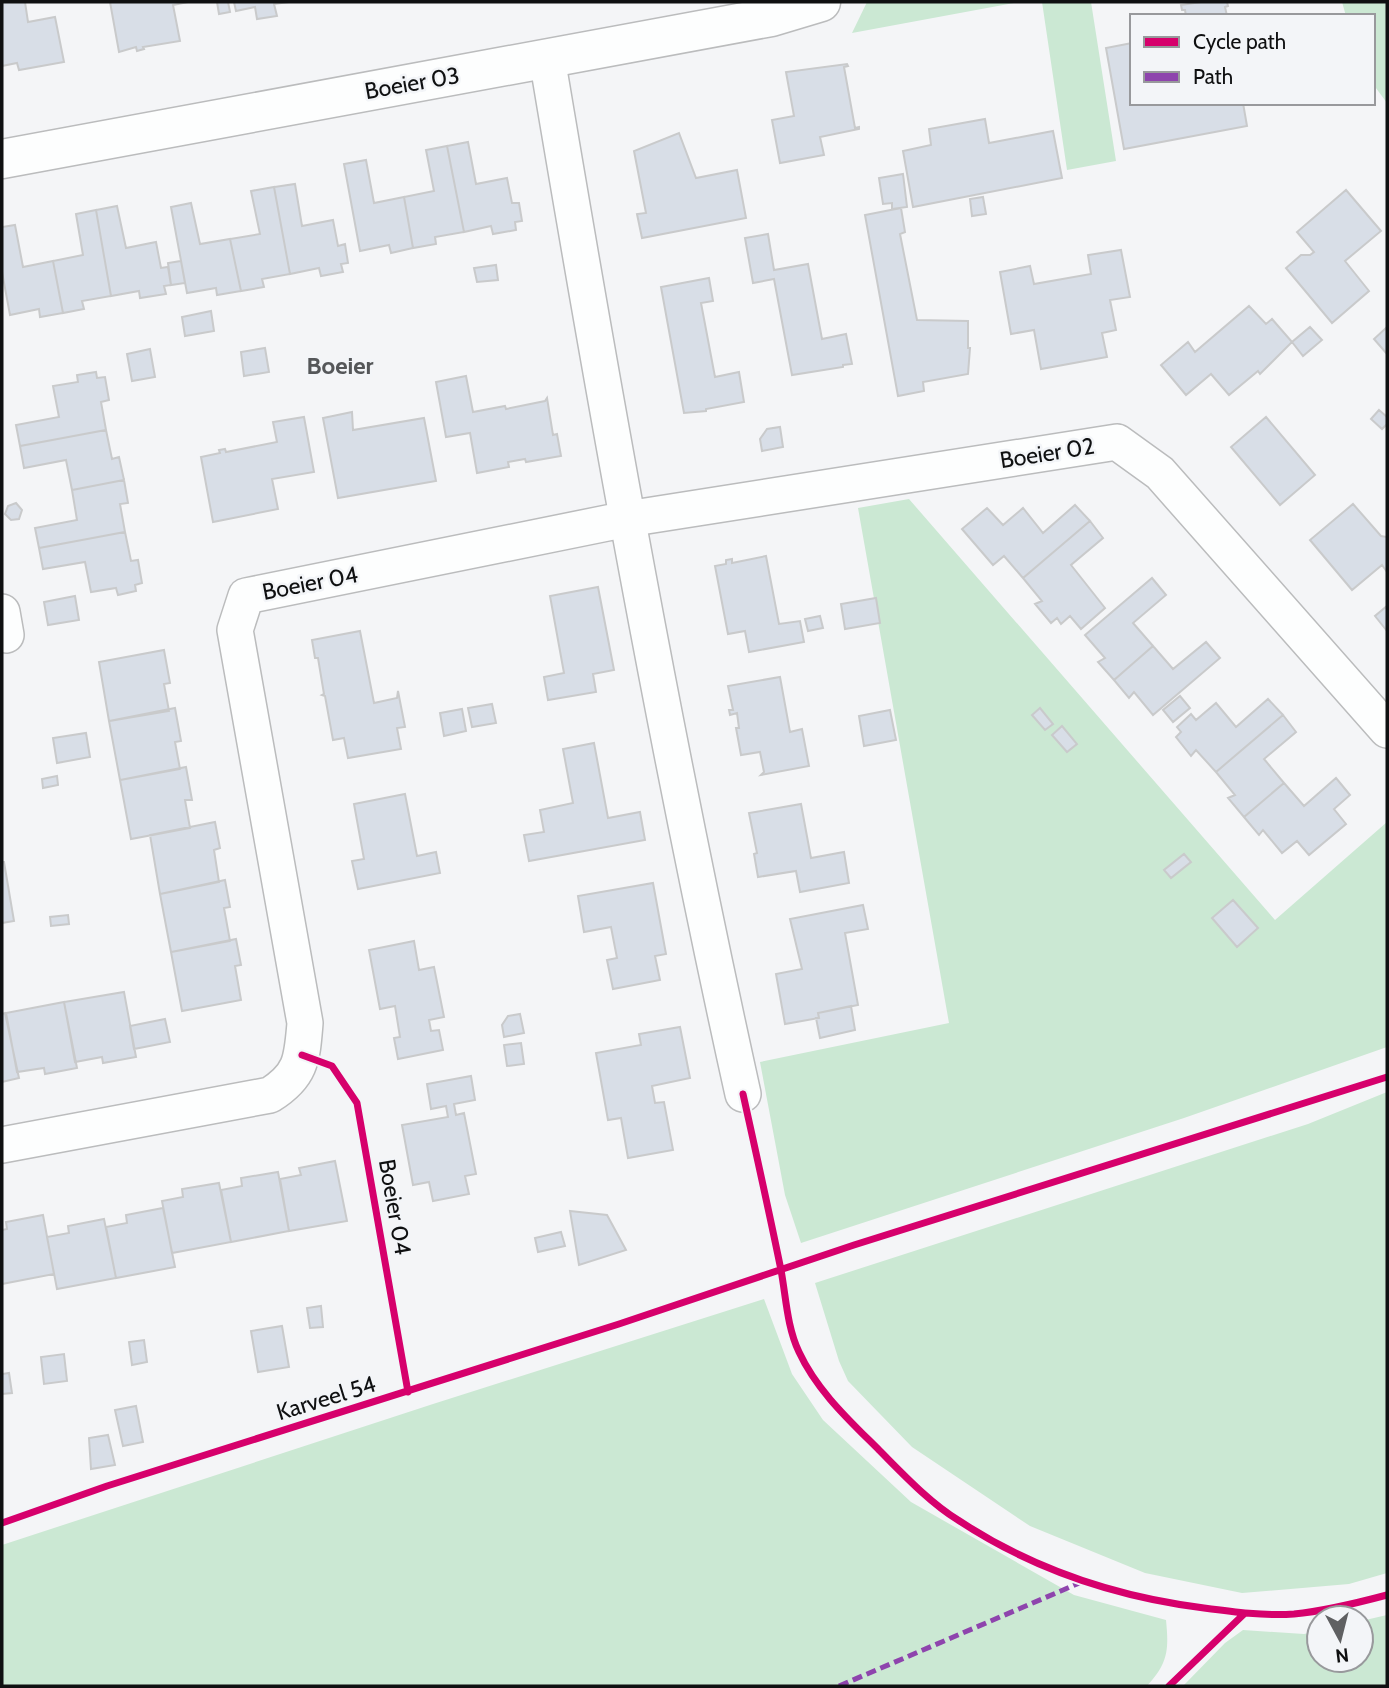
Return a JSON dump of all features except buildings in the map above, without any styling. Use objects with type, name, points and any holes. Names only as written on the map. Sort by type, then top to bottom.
[{"type":"street","name":"Boeier 03","points":[[2,159],[771,18],[821,2]]},
{"type":"street","points":[[547,58],[627,519],[720,991],[743,1094]]},
{"type":"street","name":"Boeier 02","points":[[627,519],[1117,442],[1160,473],[1387,730]]},
{"type":"street","name":"Boeier 04","points":[[2,1145],[270,1095],[286,1085],[296,1072],[302,1055],[305,1023],[235,630],[246,596],[627,519]]},
{"type":"green space","points":[[867,2],[1020,2],[852,33]]},
{"type":"green space","points":[[1042,2],[1091,2],[1116,161],[1067,170]]},
{"type":"green space","points":[[1342,2],[1387,2],[1387,103],[1375,87],[1375,14],[1345,14]]},
{"type":"green space","points":[[909,499],[1275,920],[1387,822],[1387,1047],[1184,1118],[801,1243],[785,1195],[760,1062],[949,1023],[858,508]]},
{"type":"green space","points":[[1387,1092],[1387,1573],[1349,1584],[1242,1593],[1145,1573],[1030,1526],[912,1447],[848,1381],[839,1361],[815,1283],[1308,1124]]},
{"type":"green space","points":[[764,1299],[792,1374],[823,1420],[911,1502],[1074,1595],[1166,1620],[1166,1656],[1147,1686],[2,1686],[2,1545]]},
{"type":"green space","points":[[1387,1615],[1387,1686],[1183,1686],[1225,1643],[1243,1630],[1305,1634],[1305,1674],[1375,1674],[1375,1618]]},
{"type":"marked path","points":[[839,1686],[1084,1581]]},
{"type":"cycle path","points":[[302,1055],[332,1066],[357,1103],[408,1392]]},
{"type":"cycle path","name":"Karveel 54","points":[[2,1523],[107,1486],[619,1324],[854,1245],[1387,1077]]},
{"type":"cycle path","points":[[743,1094],[781,1270],[789,1322],[799,1352],[815,1380],[835,1405],[937,1505],[986,1537],[1045,1566],[1107,1588],[1171,1603],[1238,1612],[1283,1614],[1329,1609],[1387,1595]]},
{"type":"cycle path","points":[[1169,1686],[1244,1614]]},
{"type":"district","name":"Boeier","points":[[340,365]]}]
